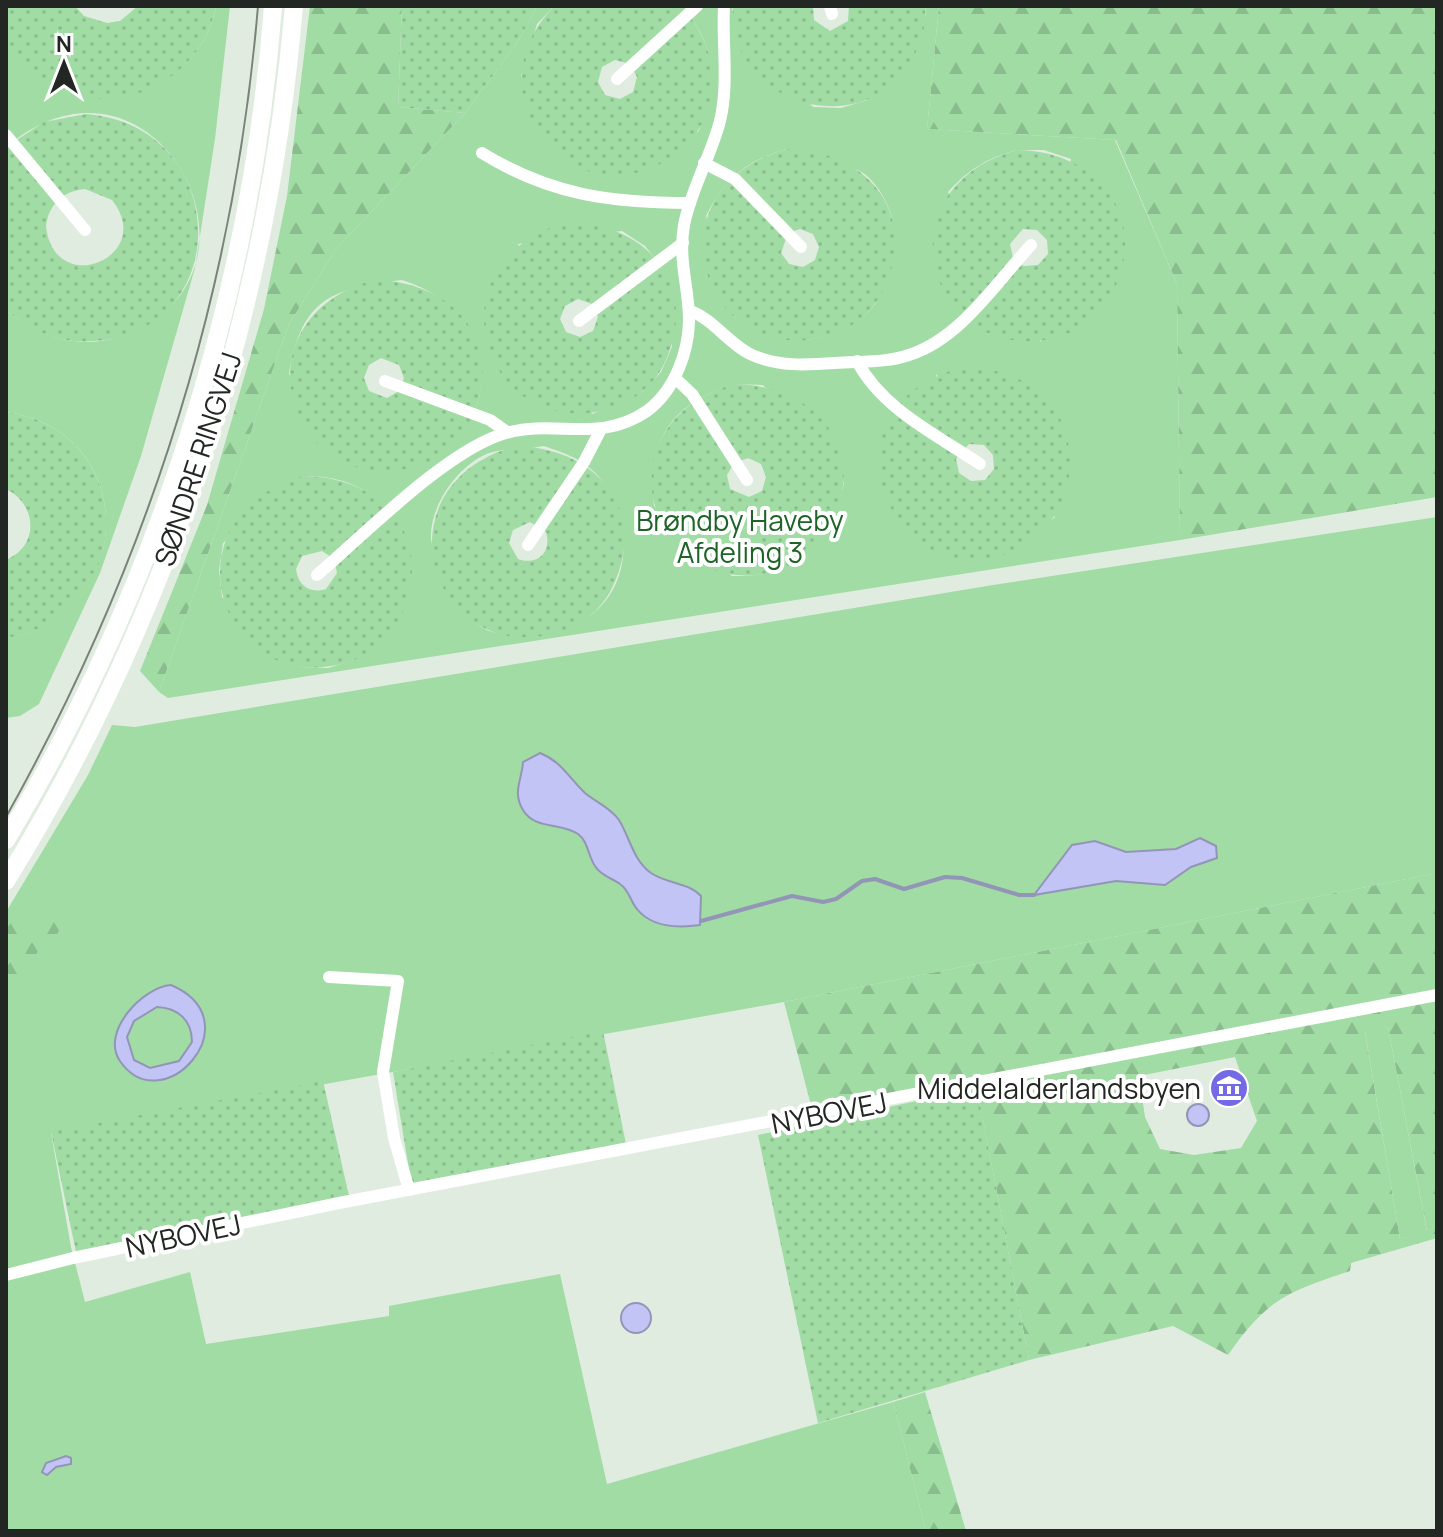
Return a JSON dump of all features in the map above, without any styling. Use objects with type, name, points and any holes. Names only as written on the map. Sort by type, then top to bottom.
[{"type":"main road","name":"SØNDRE RINGVEJ","points":[[6,840],[100,666],[175,476],[212,356],[249,188],[273,6]]},
{"type":"main road","name":"SØNDRE RINGVEJ","points":[[6,881],[96,720],[155,588],[192,489],[230,364],[253,271],[267,202],[294,6]]},
{"type":"street","points":[[617,79],[697,6]]},
{"type":"street","points":[[317,575],[460,455],[507,432],[539,428],[600,431],[646,412],[661,400],[675,378],[690,340],[691,311],[683,243],[690,203],[720,122],[725,91],[724,6]]},
{"type":"street","points":[[6,135],[85,230]]},
{"type":"street","points":[[482,153],[521,177],[562,191],[604,199],[690,203]]},
{"type":"street","points":[[704,163],[735,179],[801,247]]},
{"type":"street","points":[[579,321],[683,243]]},
{"type":"street","points":[[691,311],[704,316],[750,354],[775,362],[802,365],[907,356],[933,345],[954,329],[1031,245]]},
{"type":"street","points":[[857,361],[868,382],[882,397],[980,464]]},
{"type":"street","points":[[675,378],[692,394],[747,480]]},
{"type":"street","points":[[385,381],[490,420],[507,432]]},
{"type":"street","points":[[528,545],[584,462],[600,431]]},
{"type":"street","points":[[329,977],[398,981],[383,1072],[394,1138],[409,1190]]},
{"type":"street","name":"NYBOVEJ","points":[[6,1275],[189,1233],[1437,995]]},
{"type":"green space","points":[[6,6],[75,6],[84,16],[107,23],[120,21],[138,6],[216,6],[207,35],[191,59],[169,78],[144,91],[117,98],[88,98],[60,91],[34,75],[14,57],[5,39]]},
{"type":"green space","points":[[216,6],[230,6],[215,139],[195,268],[141,456],[100,573],[39,704],[20,716],[6,718],[6,638],[50,622],[81,595],[100,561],[106,523],[100,485],[81,452],[50,426],[6,412],[6,310],[31,327],[59,338],[88,342],[118,337],[169,308],[195,266],[199,219],[184,174],[153,137],[111,116],[61,117],[6,147],[6,43],[29,71],[58,88],[91,96],[124,95],[155,85],[183,67],[204,40]]},
{"type":"green space","points":[[310,6],[402,6],[398,107],[465,113],[336,249],[289,324],[159,692],[140,671],[207,505],[264,309],[287,196]]},
{"type":"green space","points":[[402,6],[537,6],[519,40],[465,113],[398,107]]},
{"type":"green space","points":[[537,6],[554,6],[537,24],[521,76],[698,132],[710,98],[711,66],[702,36],[682,6],[733,6],[732,10],[813,107],[841,108],[868,100],[926,14],[925,6],[939,6],[927,129],[1115,140],[1177,284],[1180,540],[168,698],[159,692],[289,324],[336,249],[465,113],[519,40]],"holes":[[[787,149],[847,165],[868,176],[888,207],[892,235],[879,298],[860,319],[838,332],[808,340],[793,340],[763,333],[734,317],[706,216],[729,181],[760,159]],[[1017,150],[1044,150],[1071,159],[1041,342],[948,192],[979,165]],[[622,231],[645,246],[662,267],[672,347],[661,372],[642,392],[592,414],[518,244]],[[402,280],[445,302],[471,333],[481,368],[477,404],[460,436],[431,459],[392,469],[344,462],[289,374],[302,328],[312,313],[339,293]],[[936,374],[1055,517],[1012,549],[975,558],[959,558]],[[736,384],[763,385],[844,482],[831,524],[809,554],[776,571],[732,576],[654,506],[654,462],[660,443],[668,427],[695,401]],[[544,446],[575,458],[592,470],[615,503],[624,543],[622,563],[616,583],[606,600],[586,618],[524,633],[492,632],[471,618],[454,591],[431,539],[435,513],[448,488],[467,466],[478,458],[502,450]],[[304,476],[333,479],[357,486],[378,500],[398,521],[354,660],[328,668],[300,667],[222,597],[219,570],[223,543]]]},
{"type":"green space","points":[[554,6],[682,6],[707,49],[713,89],[702,124],[679,151],[648,169],[613,175],[578,167],[547,143],[528,114],[524,101],[524,58],[532,36]],"holes":[[[615,60],[630,64],[637,77],[633,92],[620,99],[605,95],[598,82],[602,67]]]},
{"type":"green space","points":[[733,6],[813,6],[814,20],[830,31],[848,21],[849,6],[925,6],[925,18],[915,54],[894,83],[867,100],[836,106],[805,103],[776,90],[753,69],[737,41]]},
{"type":"green space","points":[[939,6],[1437,6],[1437,497],[1180,540],[1177,284],[1116,140],[927,129]]},
{"type":"green space","points":[[86,114],[134,127],[169,153],[190,188],[198,228],[193,268],[174,303],[141,329],[95,341],[70,341],[26,325],[6,310],[6,147],[44,122]],"holes":[[[85,189],[112,200],[122,221],[122,239],[113,253],[99,262],[82,265],[66,261],[53,248],[46,226],[54,205],[64,196]]]},
{"type":"green space","points":[[787,149],[816,152],[841,161],[863,174],[879,192],[890,212],[895,236],[893,263],[879,299],[860,319],[828,336],[784,340],[748,327],[722,302],[706,270],[704,235],[715,200],[742,170]],"holes":[[[800,229],[813,234],[819,247],[815,260],[803,267],[789,264],[781,253],[788,233]]]},
{"type":"green space","points":[[1017,150],[1046,153],[1071,162],[1092,175],[1109,192],[1120,213],[1125,237],[1123,264],[1109,300],[1090,320],[1058,337],[1014,340],[977,328],[951,303],[936,271],[933,235],[945,200],[972,171]],"holes":[[[1023,229],[1037,230],[1047,240],[1048,254],[1038,265],[1024,266],[1013,258],[1010,244]]]},
{"type":"green space","points":[[568,222],[597,225],[622,234],[644,247],[660,264],[671,285],[676,309],[674,336],[660,372],[641,392],[609,409],[565,413],[529,400],[503,375],[487,343],[485,308],[496,273],[523,243]],"holes":[[[578,299],[592,304],[598,317],[593,331],[580,337],[566,332],[560,319],[565,306]]]},
{"type":"green space","points":[[374,280],[403,283],[429,292],[450,305],[467,322],[478,343],[482,367],[480,394],[466,430],[448,450],[416,467],[372,470],[335,458],[309,433],[293,401],[291,365],[302,330],[329,301]],"holes":[[[381,358],[399,365],[404,378],[399,391],[387,398],[369,391],[364,378],[369,365]]]},
{"type":"green space","name":"Brøndby Haveby Afdeling 3","points":[[963,367],[1010,375],[1046,398],[1058,414],[1070,457],[1063,502],[1039,533],[1023,545],[980,560],[941,554],[909,533],[887,500],[879,462],[886,424],[913,391]],"holes":[[[969,444],[984,445],[993,455],[994,469],[985,480],[971,481],[959,473],[956,459]]]},
{"type":"green space","name":"Brøndby Haveby Afdeling 3","points":[[735,384],[764,387],[790,396],[811,409],[828,427],[839,448],[843,472],[841,498],[827,535],[808,555],[777,571],[733,575],[696,562],[670,537],[655,505],[652,470],[664,435],[691,405]],"holes":[[[748,458],[761,464],[766,477],[762,491],[749,497],[730,489],[727,475],[734,463]]]},
{"type":"green space","points":[[6,412],[50,426],[81,452],[100,486],[106,524],[100,562],[81,596],[50,623],[6,638],[6,560],[25,545],[30,525],[24,504],[6,489]]},
{"type":"green space","name":"Brøndby Haveby Afdeling 3","points":[[516,446],[545,449],[571,458],[592,471],[609,488],[620,509],[624,533],[622,560],[608,596],[589,616],[557,633],[513,637],[477,624],[451,599],[435,567],[433,532],[444,497],[471,467]],"holes":[[[530,522],[546,532],[547,546],[542,556],[532,561],[518,559],[509,543],[513,530]]]},
{"type":"green space","points":[[304,476],[333,479],[358,488],[380,501],[396,518],[407,539],[412,563],[410,590],[396,626],[377,646],[345,663],[301,667],[265,654],[239,629],[223,597],[221,562],[232,527],[259,497]],"holes":[[[322,551],[334,559],[337,573],[326,589],[310,589],[299,580],[296,569],[302,556]]]},
{"type":"green space","points":[[1437,517],[1437,873],[784,1002],[51,1133],[71,1247],[85,1302],[190,1272],[206,1344],[389,1316],[389,1306],[560,1274],[607,1484],[893,1402],[926,1531],[6,1531],[6,912],[88,775],[112,725],[135,727],[993,585]]},
{"type":"green space","points":[[1437,873],[1437,1238],[1351,1263],[1350,1271],[1294,1292],[1267,1309],[1228,1355],[1173,1326],[1029,1360],[975,1078],[812,1109],[784,1002]],"holes":[[[1388,1027],[1427,1231],[1400,1239],[1365,1032]],[[1235,1057],[1257,1121],[1241,1148],[1194,1155],[1160,1149],[1145,1117],[1139,1076]]]},
{"type":"green space","points":[[62,919],[58,933],[45,942],[6,995],[6,929],[11,923]]},
{"type":"green space","points":[[1388,1027],[1427,1232],[1400,1239],[1365,1031]]},
{"type":"green space","points":[[603,1031],[626,1144],[412,1188],[393,1072]]},
{"type":"green space","points":[[323,1081],[349,1196],[76,1252],[51,1132]]},
{"type":"green space","points":[[977,1088],[1029,1360],[818,1423],[758,1135]]},
{"type":"green space","points":[[925,1392],[966,1531],[926,1531],[893,1402]]},
{"type":"water","points":[[540,753],[554,761],[585,793],[615,816],[645,868],[657,877],[690,888],[701,896],[700,925],[675,926],[650,920],[637,909],[623,887],[597,869],[578,834],[528,816],[520,804],[518,786],[523,762]]},
{"type":"water","points":[[1200,838],[1216,846],[1217,858],[1191,867],[1165,885],[1116,881],[1034,895],[1072,845],[1095,841],[1126,852],[1176,849]]},
{"type":"water","points":[[171,985],[195,1001],[204,1021],[203,1041],[193,1060],[177,1074],[158,1080],[138,1077],[120,1061],[115,1049],[120,1025],[128,1013],[137,1002]],"holes":[[[157,1007],[171,1010],[182,1017],[189,1027],[192,1042],[179,1061],[150,1068],[134,1060],[127,1037],[134,1021]]]},
{"type":"water","points":[[1198,1104],[1206,1107],[1209,1115],[1206,1123],[1198,1126],[1190,1123],[1187,1115],[1190,1107]]},
{"type":"water","points":[[636,1303],[642,1304],[650,1312],[650,1324],[642,1332],[636,1333],[630,1332],[622,1324],[621,1318],[622,1312],[630,1304]]},
{"type":"water","points":[[66,1456],[71,1458],[71,1464],[56,1467],[47,1475],[42,1472],[46,1463]]},
{"type":"waterway","points":[[701,921],[792,896],[823,902],[836,899],[862,881],[875,879],[904,889],[945,877],[962,878],[1019,895],[1034,895]]},
{"type":"tram line","points":[[6,817],[56,722],[101,624],[141,526],[176,425],[205,323],[228,219],[246,113],[258,6]]},
{"type":"place","name":"Middelalderlandsbyen","points":[[1229,1088]]}]
